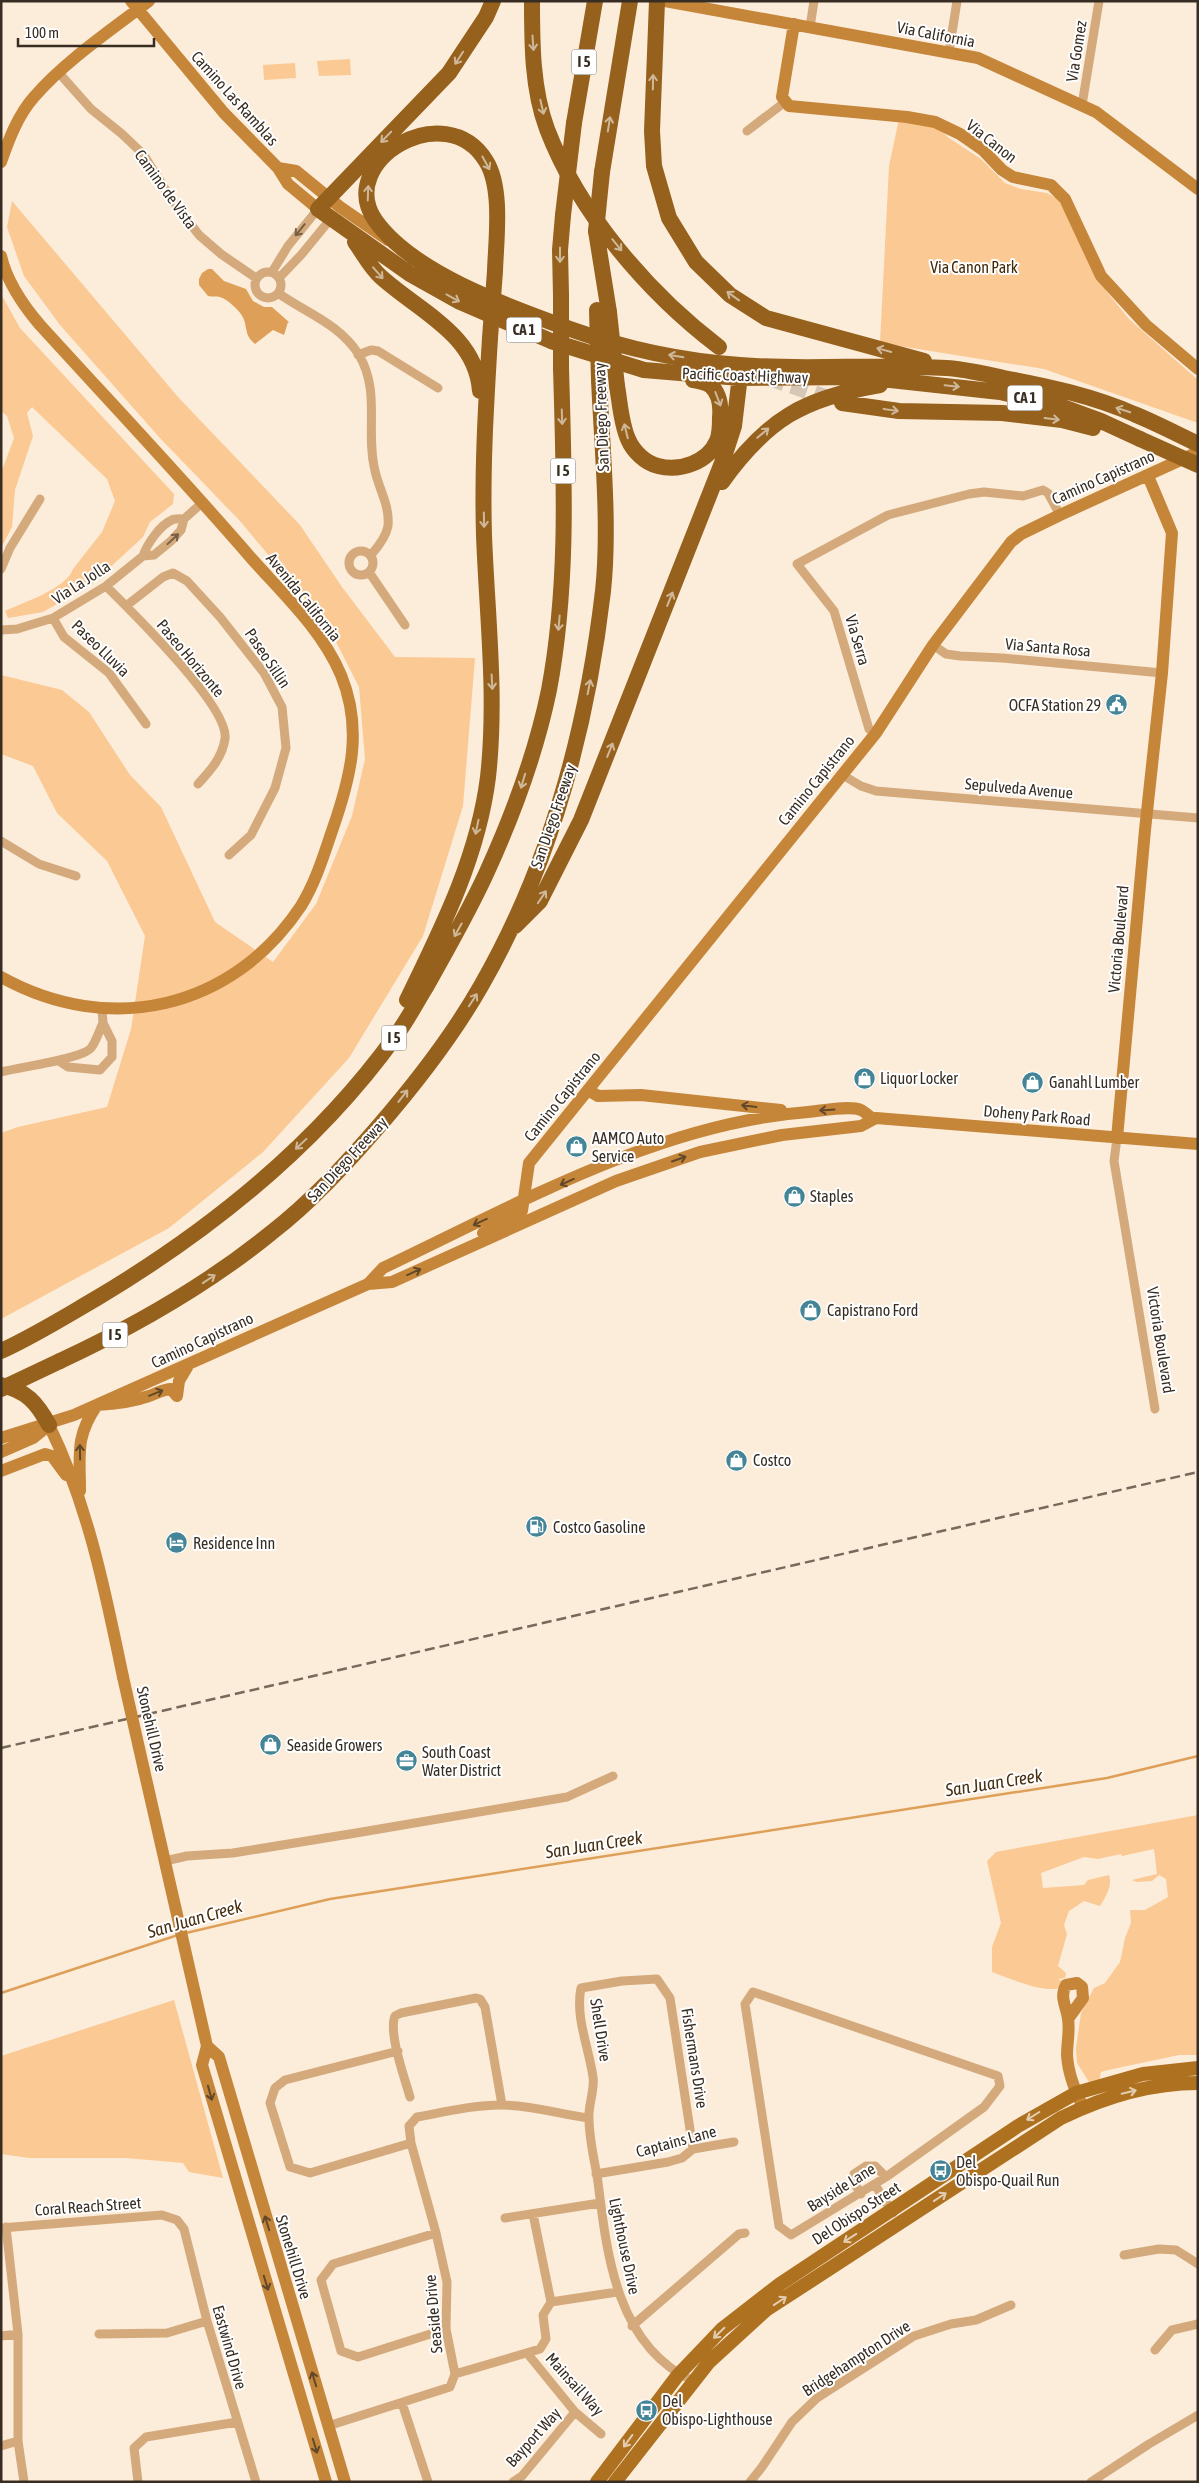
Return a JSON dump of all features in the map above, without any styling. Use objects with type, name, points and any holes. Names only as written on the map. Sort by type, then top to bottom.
[{"type":"highway","points":[[329,208],[449,73],[486,17],[493,1]]},
{"type":"highway","points":[[532,1],[532,41],[541,105],[547,128],[572,180],[592,214],[618,247],[673,308],[719,347]]},
{"type":"highway","name":"I 5","points":[[5,1350],[158,1260],[242,1197],[324,1122],[399,1032],[460,927],[499,844],[532,753],[548,692],[557,638],[563,575],[564,502],[560,250],[574,123],[595,1]]},
{"type":"highway","name":"San Diego Freeway","points":[[1,1389],[111,1337],[168,1306],[271,1234],[306,1203],[342,1168],[368,1139],[446,1041],[481,986],[508,933],[545,846],[570,767],[590,682],[603,589],[605,552],[600,380],[603,311],[596,257],[596,231],[602,172],[630,1]]},
{"type":"highway","points":[[664,2],[652,124],[654,166],[670,218],[696,262],[730,295],[766,318],[948,368]]},
{"type":"highway","points":[[324,1122],[405,1003],[456,899],[473,845],[488,778],[493,698],[484,536],[484,433],[495,271],[496,190],[485,158],[468,142],[444,133],[423,134],[406,141],[381,159],[372,173],[368,189],[368,204],[371,213],[400,248]]},
{"type":"highway","name":"Pacific Coast Highway","points":[[329,208],[350,234],[410,274],[460,302],[551,341],[644,370],[863,377],[958,386],[1020,396],[1060,406],[1102,421],[1198,465]]},
{"type":"highway","points":[[596,231],[604,279],[603,311],[628,439],[640,456],[651,464],[669,468],[682,467],[696,462],[717,440],[721,409],[716,394],[704,383],[644,370]]},
{"type":"highway","points":[[350,234],[378,274],[457,337],[468,352],[478,373],[484,433]]},
{"type":"highway","name":"Pacific Coast Highway","points":[[400,248],[474,290],[577,331],[636,349],[740,372],[948,368],[1060,390],[1133,413],[1198,444]]},
{"type":"highway","points":[[508,933],[540,902],[581,820],[710,498],[734,426],[740,372]]},
{"type":"highway","points":[[710,498],[742,454],[758,437],[792,412],[828,396],[903,381]]},
{"type":"highway","points":[[842,403],[899,411],[1002,412],[1062,420],[1140,439]]},
{"type":"highway","points":[[1,1385],[16,1388],[38,1404],[50,1425]]},
{"type":"main road","points":[[1,162],[18,121],[34,97],[135,5],[149,1]]},
{"type":"main road","name":"Via California","points":[[664,2],[686,3],[978,58],[1082,104],[1109,119],[1198,189]]},
{"type":"main road","name":"Camino Las Ramblas","points":[[135,5],[224,113],[278,168],[288,184],[329,208]]},
{"type":"main road","points":[[785,102],[782,97],[794,24]]},
{"type":"main road","name":"Via Canon","points":[[785,102],[789,106],[798,108],[907,117],[935,122],[960,134],[983,150],[1002,170],[1013,177],[1051,185],[1065,199],[1101,276],[1146,325],[1198,368]]},
{"type":"main road","name":"Pacific Coast Highway","points":[[329,208],[400,248]]},
{"type":"main road","name":"Avenida California","points":[[1,256],[12,283],[25,306],[40,325],[203,502],[318,635],[335,663],[347,694],[353,722],[353,752],[348,786],[318,871],[302,903],[281,932],[259,955],[234,973],[205,989],[171,1002],[102,1009],[68,1004],[25,990],[1,976]]},
{"type":"main road","name":"Camino Capistrano","points":[[524,1201],[529,1163],[876,733],[933,645],[1011,542],[1021,534],[1060,515],[1198,452]]},
{"type":"main road","name":"Victoria Boulevard","points":[[1117,1138],[1162,673],[1172,533],[1148,476]]},
{"type":"main road","points":[[588,1090],[598,1096],[641,1095],[798,1112]]},
{"type":"main road","name":"Doheny Park Road","points":[[777,1115],[798,1112],[860,1110],[873,1119],[1198,1144]]},
{"type":"main road","name":"Camino Capistrano","points":[[368,1284],[383,1268],[524,1201],[661,1143],[692,1133],[777,1115]]},
{"type":"main road","name":"Doheny Park Road","points":[[782,1135],[861,1126],[873,1119]]},
{"type":"main road","name":"Camino Capistrano","points":[[1,1438],[26,1429],[50,1425],[98,1405],[368,1284],[392,1282],[616,1181],[700,1152],[782,1135]]},
{"type":"main road","points":[[471,1246],[477,1236],[522,1211],[524,1201]]},
{"type":"main road","points":[[80,1501],[81,1440],[85,1422],[98,1405],[119,1404],[148,1397],[167,1389],[171,1389],[177,1396],[179,1381],[189,1364]]},
{"type":"main road","name":"Camino Capistrano","points":[[1,1452],[33,1438],[50,1425]]},
{"type":"main road","name":"Stonehill Drive","points":[[50,1425],[68,1462],[90,1526],[207,2046],[202,2065],[326,2482]]},
{"type":"main road","points":[[1,1471],[40,1455],[52,1456],[60,1464],[80,1501]]},
{"type":"main road","points":[[1068,2020],[1067,2056],[1076,2093],[1083,2107]]},
{"type":"main road","name":"Stonehill Drive","points":[[207,2046],[219,2057],[345,2482]]},
{"type":"main road","name":"Del Obispo Street","points":[[597,2482],[678,2374],[722,2330],[758,2300],[1018,2126],[1076,2093],[1143,2074],[1198,2068]]},
{"type":"main road","name":"Del Obispo Street","points":[[615,2482],[709,2362],[766,2310],[1015,2147],[1083,2107],[1138,2090],[1198,2083]]},
{"type":"main road","points":[[304,2410],[328,2426]]},
{"type":"street","points":[[810,27],[814,1]]},
{"type":"street","points":[[949,52],[957,1]]},
{"type":"street","name":"Via Gomez","points":[[1082,104],[1099,1]]},
{"type":"street","name":"Camino de Vista","points":[[59,74],[91,109],[143,154],[170,198],[199,235],[221,254],[256,278]]},
{"type":"street","points":[[747,131],[785,102]]},
{"type":"street","points":[[279,278],[287,270],[329,208]]},
{"type":"street","points":[[272,272],[288,246],[329,208]]},
{"type":"street","points":[[263,272],[272,272],[279,278],[281,285],[278,293],[267,298],[258,295],[254,287],[256,278],[263,272]]},
{"type":"street","points":[[278,293],[345,337],[366,370],[371,389],[372,453],[375,471],[388,516],[385,535],[371,555]]},
{"type":"street","points":[[358,355],[371,350],[378,351],[438,388]]},
{"type":"street","name":"Via Serra","points":[[876,733],[869,729],[834,611],[798,567],[799,562],[883,516],[956,496],[984,492],[1023,496],[1043,490],[1048,493],[1060,515]]},
{"type":"street","points":[[1,570],[10,548],[40,498]]},
{"type":"street","name":"Via La Jolla","points":[[143,556],[146,545],[153,537],[172,520],[184,519],[203,502]]},
{"type":"street","name":"Via La Jolla","points":[[1,630],[17,629],[53,618],[106,586],[143,556],[154,554],[171,541],[182,530],[184,519]]},
{"type":"street","points":[[358,551],[368,552],[374,564],[369,572],[356,574],[349,563],[351,556],[358,551]]},
{"type":"street","points":[[369,572],[405,625]]},
{"type":"street","name":"Paseo Sillin","points":[[126,606],[163,576],[173,573],[187,581],[220,617],[264,673],[282,707],[286,748],[275,788],[251,834],[229,855]]},
{"type":"street","name":"Paseo Horizonte","points":[[106,586],[178,660],[214,706],[226,737],[216,764],[198,784]]},
{"type":"street","name":"Paseo Lluvia","points":[[53,618],[64,638],[109,673],[146,724]]},
{"type":"street","name":"Via Santa Rosa","points":[[933,645],[946,654],[960,656],[1002,658],[1162,673]]},
{"type":"street","name":"Sepulveda Avenue","points":[[841,774],[861,786],[876,790],[1198,818]]},
{"type":"street","points":[[1,841],[39,864],[76,876]]},
{"type":"street","points":[[59,1061],[68,1067],[100,1070],[112,1057],[112,1041],[103,1023],[102,1009]]},
{"type":"street","points":[[1,1072],[20,1066],[59,1061],[67,1056],[86,1053],[93,1046],[103,1023]]},
{"type":"street","name":"Victoria Boulevard","points":[[1117,1138],[1114,1161],[1155,1409]]},
{"type":"street","points":[[164,1861],[187,1856],[233,1853],[567,1797],[613,1776]]},
{"type":"street","name":"Fishermans Drive","points":[[622,1981],[658,1979],[670,1998],[693,2149]]},
{"type":"street","name":"Shell Drive","points":[[589,2118],[594,2079],[578,2002],[582,1988],[622,1981]]},
{"type":"street","name":"Bayside Lane","points":[[753,1992],[998,2076],[1000,2086],[984,2107],[861,2194],[791,2236],[779,2226],[744,2004],[753,1992]]},
{"type":"street","points":[[410,2097],[398,2051],[394,2018],[401,2013],[471,1998],[480,1999],[485,2007],[502,2105]]},
{"type":"street","points":[[398,2051],[285,2080],[275,2088],[270,2103],[290,2167],[310,2173],[411,2143],[409,2126],[417,2117],[470,2107],[502,2105],[537,2108],[589,2118]]},
{"type":"street","name":"Lighthouse Drive","points":[[589,2118],[600,2203],[617,2292],[632,2326],[644,2343],[678,2374],[693,2381]]},
{"type":"street","name":"Captains Lane","points":[[596,2174],[675,2160],[690,2154],[693,2149],[734,2142]]},
{"type":"street","name":"Seaside Drive","points":[[328,2426],[450,2387],[455,2374],[446,2329],[447,2282],[436,2233],[411,2143]]},
{"type":"street","points":[[861,2194],[854,2183],[854,2174],[866,2166],[875,2166],[886,2177]]},
{"type":"street","points":[[875,2185],[899,2224]]},
{"type":"street","points":[[505,2218],[600,2203]]},
{"type":"street","points":[[455,2374],[540,2349],[546,2339],[543,2315],[551,2302],[533,2214]]},
{"type":"street","name":"Coral Reach Street","points":[[3,2228],[162,2216],[177,2220]]},
{"type":"street","name":"Eastwind Drive","points":[[177,2220],[184,2229],[207,2322],[236,2422],[256,2482]]},
{"type":"street","points":[[3,2228],[18,2334],[18,2441],[24,2482]]},
{"type":"street","points":[[436,2233],[332,2264],[321,2280],[341,2351],[358,2357],[446,2329]]},
{"type":"street","points":[[632,2326],[739,2234],[745,2233]]},
{"type":"street","points":[[1124,2254],[1159,2249],[1176,2250],[1198,2264]]},
{"type":"street","points":[[551,2302],[617,2292]]},
{"type":"street","name":"Bridgehampton Drive","points":[[750,2482],[762,2468],[792,2422],[817,2398],[914,2336],[951,2324],[976,2320],[1011,2305]]},
{"type":"street","points":[[99,2334],[167,2333],[207,2322]]},
{"type":"street","points":[[1156,2350],[1172,2330],[1198,2324]]},
{"type":"street","points":[[1,2336],[18,2334]]},
{"type":"street","name":"Mainsail Way","points":[[527,2353],[575,2412],[601,2434]]},
{"type":"street","points":[[402,2403],[428,2482]]},
{"type":"street","name":"Bayport Way","points":[[513,2482],[522,2476],[575,2412]]},
{"type":"street","points":[[1091,2482],[1148,2444],[1198,2415]]},
{"type":"street","points":[[138,2482],[134,2448],[146,2438],[236,2422]]},
{"type":"street","points":[[1,2446],[18,2441]]},
{"type":"green space","points":[[350,59],[351,75],[319,76],[317,61]]},
{"type":"green space","points":[[295,63],[296,78],[264,80],[263,65]]},
{"type":"green space","name":"Via Canon Park","points":[[899,119],[936,125],[949,138],[981,159],[1005,183],[1021,189],[1047,193],[1058,199],[1107,292],[1129,319],[1198,380],[1198,423],[1044,369],[880,343],[889,166]]},
{"type":"green space","points":[[12,201],[178,397],[300,525],[342,587],[395,657],[475,658],[463,806],[423,936],[349,1058],[263,1152],[169,1228],[1,1319],[1,1133],[18,1127],[107,1107],[131,1029],[145,936],[107,861],[57,813],[33,766],[1,754],[1,675],[62,690],[89,712],[130,775],[161,807],[215,922],[273,962],[316,904],[352,816],[365,759],[359,687],[329,628],[240,521],[159,437],[60,325],[24,276],[7,227]]},
{"type":"green space","points":[[1,294],[20,328],[174,494],[173,504],[150,522],[143,537],[92,584],[43,612],[8,618],[5,611],[44,594],[62,583],[69,576],[102,532],[115,501],[107,479],[32,407],[27,413],[33,436],[15,490],[12,527],[1,548],[1,473],[14,438],[7,416],[1,411]]},
{"type":"green space","points":[[1198,1815],[1198,2055],[1179,2055],[1108,2070],[1101,2072],[1099,2082],[1089,2082],[1077,2063],[1076,2048],[1081,2013],[1094,1988],[1105,1983],[1120,1962],[1125,1938],[1131,1923],[1130,1910],[1145,1910],[1168,1897],[1166,1879],[1159,1875],[1152,1881],[1137,1882],[1132,1880],[1157,1874],[1154,1849],[1098,1859],[1084,1857],[1041,1873],[1043,1888],[1084,1885],[1088,1880],[1109,1875],[1110,1879],[1108,1892],[1100,1906],[1084,1901],[1069,1911],[1064,1925],[1067,1934],[1058,1966],[1066,1973],[1065,1978],[1058,1979],[1064,1982],[1063,1987],[1056,1989],[1028,1985],[992,1972],[992,1947],[1001,1923],[987,1861],[996,1852]]},
{"type":"green space","points":[[174,2000],[223,2178],[189,2172],[183,2163],[126,2158],[29,2158],[1,2154],[1,2056]]},
{"type":"shaded area","points":[[212,269],[224,281],[246,289],[253,301],[264,307],[272,307],[290,323],[288,322],[284,335],[273,330],[255,344],[249,337],[244,319],[235,308],[228,301],[220,297],[208,296],[199,285],[202,273]]},
{"type":"waterway","name":"San Juan Creek","points":[[186,1933],[330,1899],[1107,1778],[1198,1756]]},
{"type":"waterway","name":"San Juan Creek","points":[[1,1993],[178,1935]]},
{"type":"tunnel","points":[[769,378],[834,400]]},
{"type":"railway","points":[[1,1748],[1198,1472]]},
{"type":"place","name":"OCFA Station 29","points":[[1117,705]]},
{"type":"place","name":"Liquor Locker","points":[[864,1078]]},
{"type":"place","name":"Ganahl Lumber","points":[[1033,1082]]},
{"type":"place","name":"AAMCO Auto Service","points":[[576,1147]]},
{"type":"place","name":"Staples","points":[[794,1196]]},
{"type":"place","name":"Capistrano Ford","points":[[811,1310]]},
{"type":"place","name":"Costco","points":[[737,1460]]},
{"type":"place","name":"Costco Gasoline","points":[[537,1527]]},
{"type":"place","name":"Residence Inn","points":[[177,1543]]},
{"type":"place","name":"Seaside Growers","points":[[271,1745]]},
{"type":"place","name":"South Coast Water District","points":[[406,1761]]},
{"type":"place","name":"Del Obispo-Quail Run","points":[[940,2171]]},
{"type":"place","name":"Del Obispo-Lighthouse","points":[[646,2410]]}]
